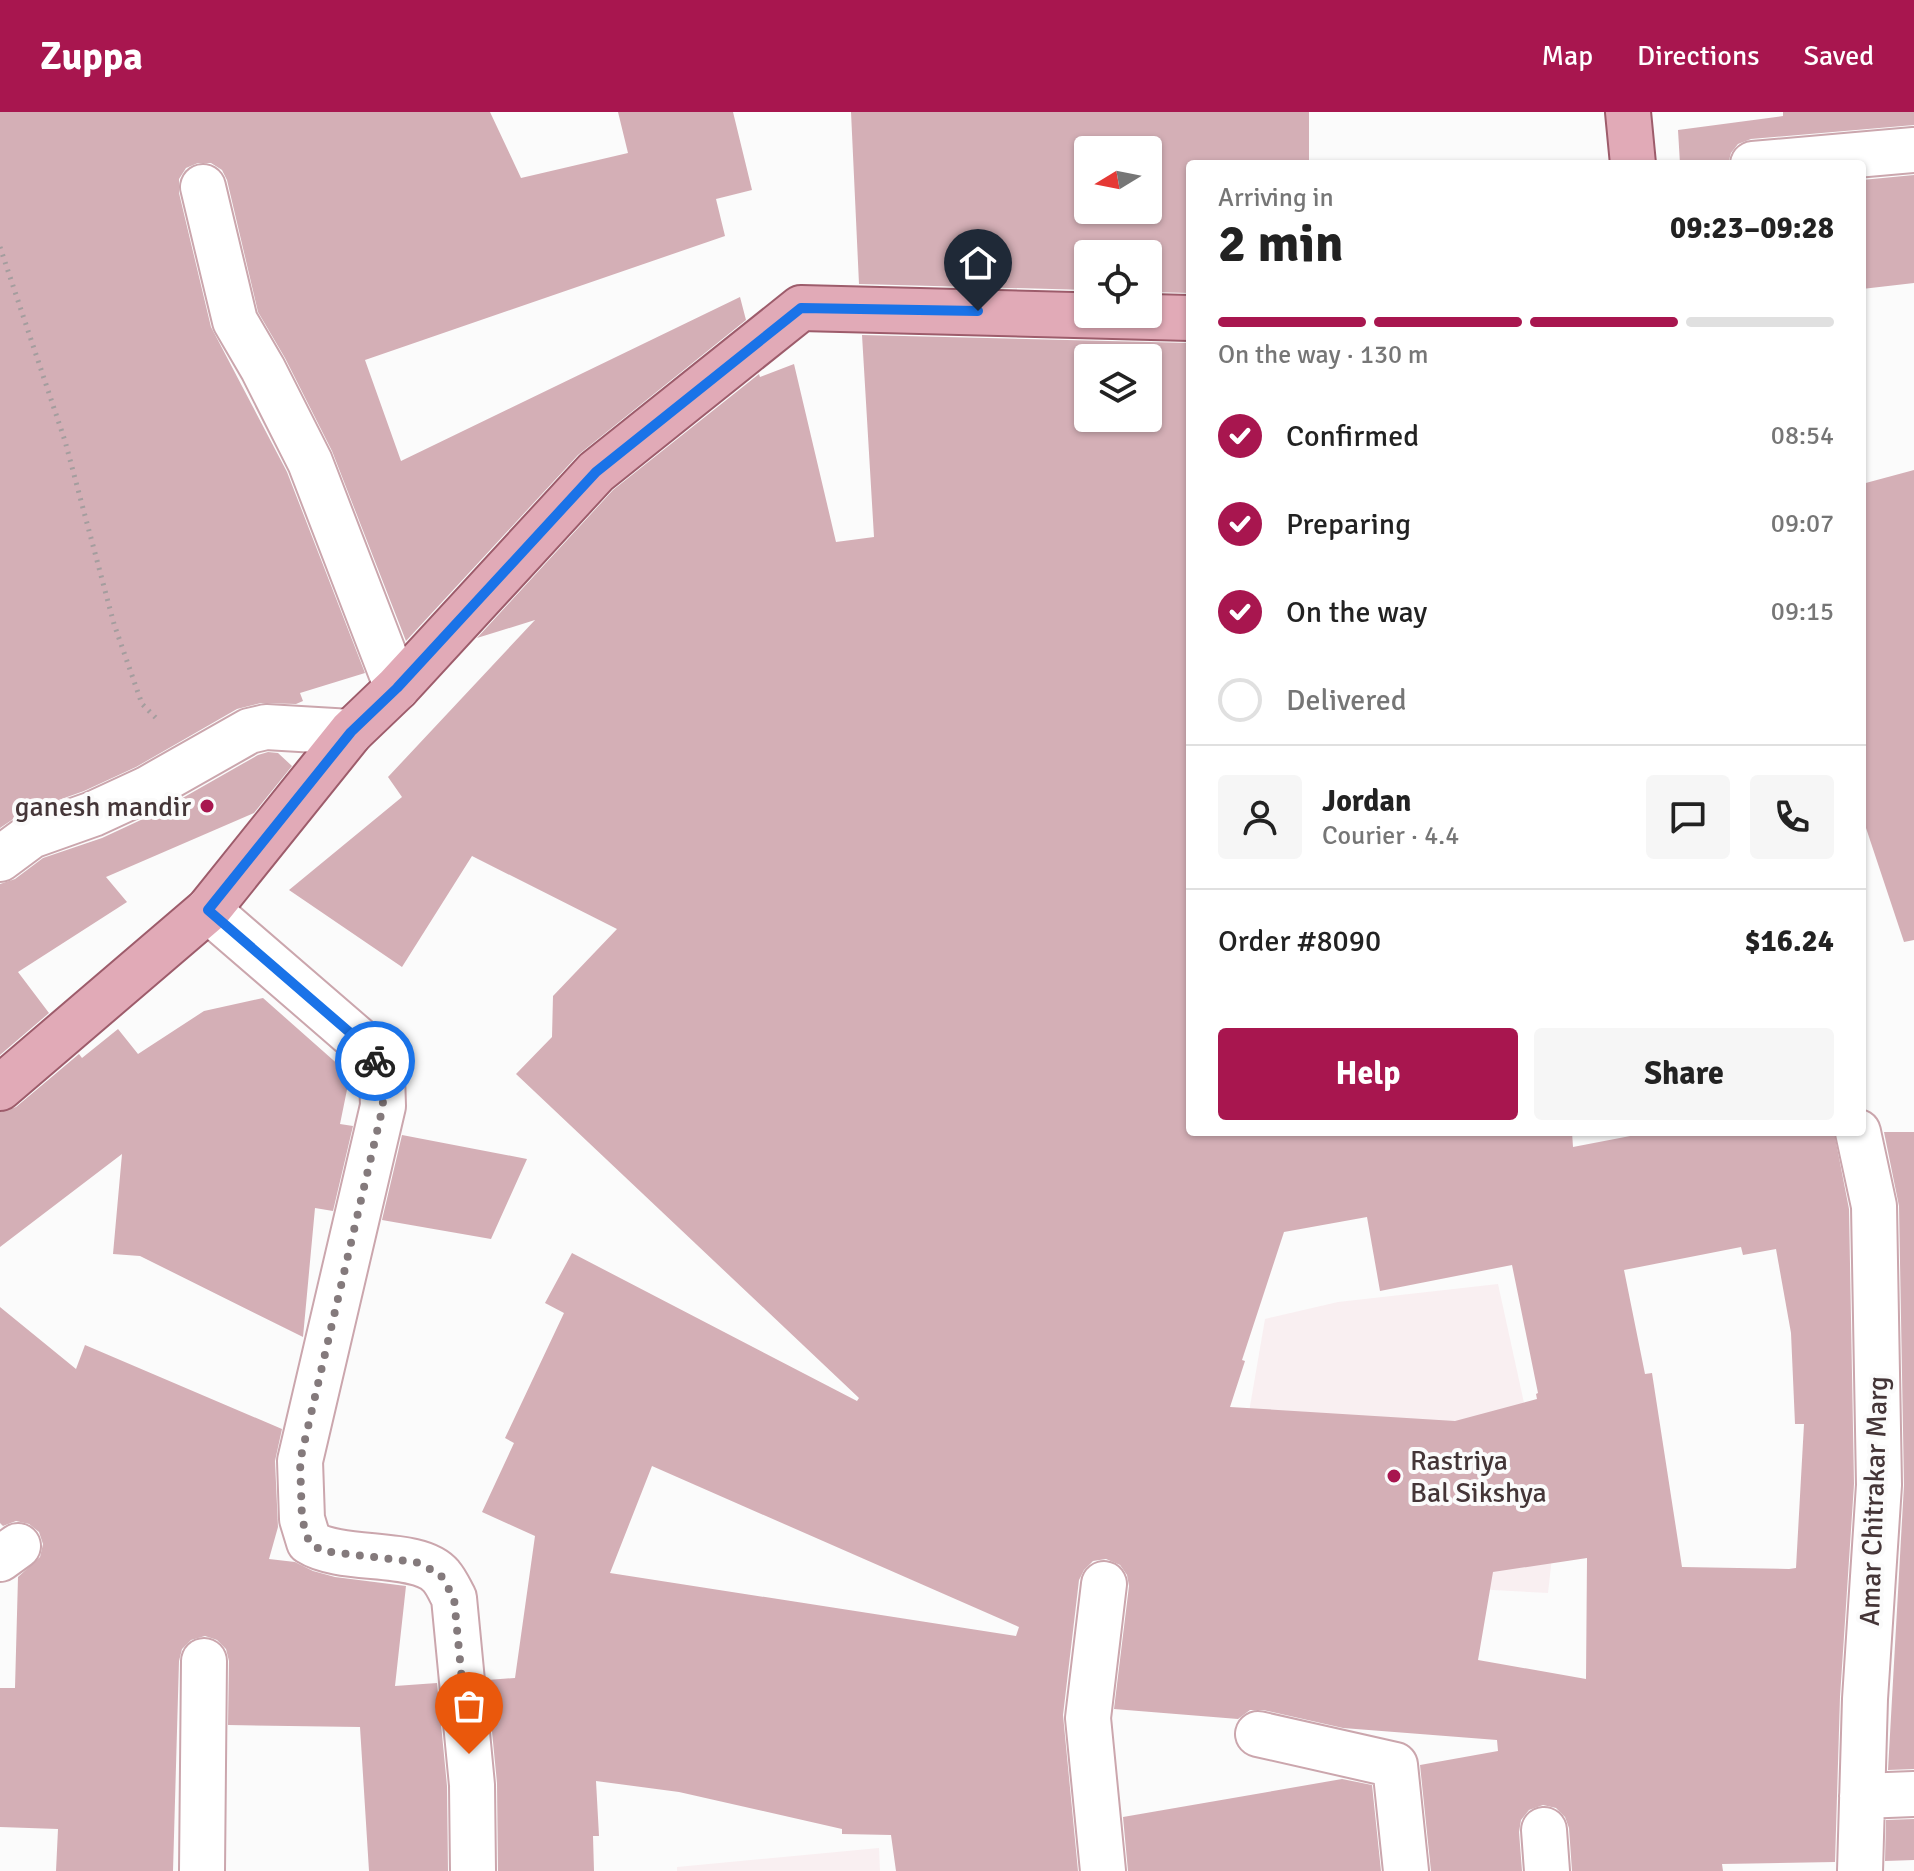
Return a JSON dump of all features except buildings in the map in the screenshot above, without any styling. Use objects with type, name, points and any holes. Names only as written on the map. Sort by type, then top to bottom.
[{"type":"main road","points":[[1628,112],[1633,160]]},
{"type":"main road","points":[[0,1088],[208,910],[351,732],[397,688],[596,472],[801,308],[1186,318]]},
{"type":"street","points":[[1799,160],[1914,150]]},
{"type":"street","points":[[203,187],[235,321],[310,462],[397,688]]},
{"type":"street","points":[[16,848],[187,768],[195,759],[249,731],[266,727],[351,732]]},
{"type":"street","points":[[208,910],[370,1050],[382,1075],[383,1106],[300,1461],[302,1519],[309,1542],[322,1551],[416,1562],[440,1574],[454,1598],[472,1785],[473,1871]]},
{"type":"street","name":"Amar Chitrakar Marg","points":[[1859,1136],[1874,1206],[1879,1485],[1865,1699],[1860,1871]]},
{"type":"street","points":[[1103,1871],[1088,1718],[1104,1584]]},
{"type":"street","points":[[202,1871],[204,1661]]},
{"type":"street","points":[[1258,1734],[1395,1765],[1406,1871]]},
{"type":"street","points":[[1862,1796],[1914,1794]]},
{"type":"path","points":[[0,247],[65,441],[114,624],[142,704],[195,759]]},
{"type":"shaded area","name":"Rastriya Bal Sikshya","points":[[1498,1284],[1554,1540],[1548,1593],[1247,1577],[1249,1412],[1265,1319],[1338,1302]]},
{"type":"shaded area","points":[[879,1848],[880,1871],[677,1871],[677,1867]]},
{"type":"way so far","points":[[375,1061],[382,1075],[383,1106],[300,1461],[302,1519],[309,1542],[322,1551],[416,1562],[440,1574],[454,1598],[469,1754]]},
{"type":"place","name":"ganesh mandir","points":[[207,806]]},
{"type":"place","name":"Rastriya Bal Sikshya","points":[[1394,1476]]},
{"type":"route","points":[[375,1061],[370,1050],[208,910],[351,732],[397,688],[596,472],[801,308],[978,311]]}]
